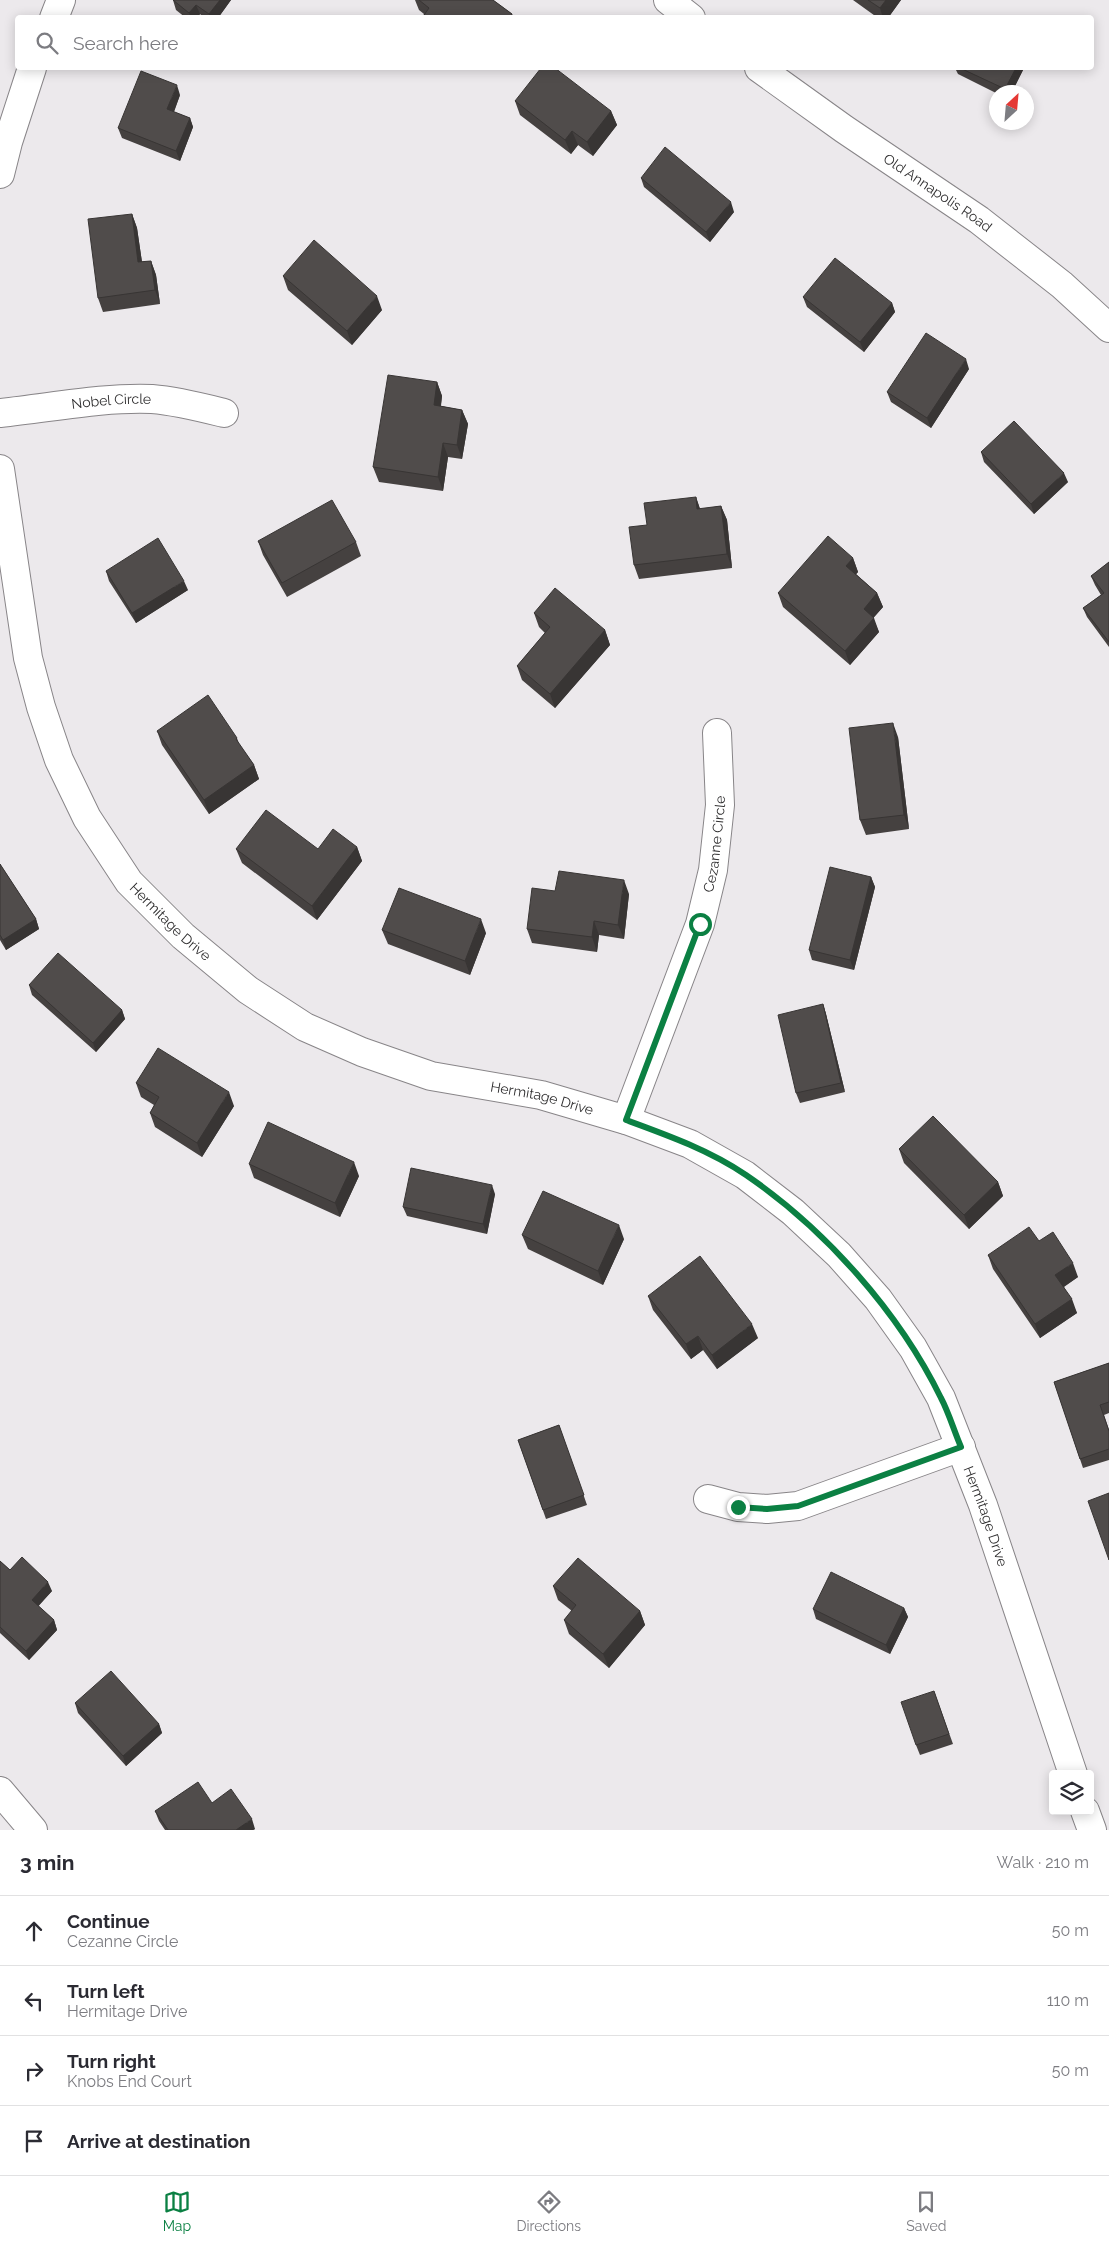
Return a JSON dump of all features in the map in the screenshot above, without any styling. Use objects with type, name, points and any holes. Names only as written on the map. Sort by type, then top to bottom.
[{"type":"street","points":[[55,15],[62,0]]},
{"type":"street","points":[[668,0],[687,15]]},
{"type":"street","points":[[0,174],[4,141],[31,70]]},
{"type":"street","name":"Old Annapolis Road","points":[[761,70],[979,220],[1062,285],[1109,328]]},
{"type":"street","name":"Nobel Circle","points":[[0,413],[118,400],[185,403],[224,413]]},
{"type":"street","name":"Hermitage Drive","points":[[0,469],[28,658],[41,707],[59,760],[87,818],[129,882],[183,936],[248,990],[305,1027],[362,1052],[431,1076],[541,1095],[626,1120],[690,1144],[745,1175],[793,1212],[839,1255],[878,1299],[913,1348],[941,1398],[982,1505],[1072,1770]]},
{"type":"street","name":"Cezanne Circle","points":[[626,1120],[700,924],[705,906],[713,870],[720,805],[717,734]]},
{"type":"street","points":[[708,1499],[738,1507],[767,1509],[798,1506],[961,1447]]},
{"type":"street","points":[[0,1792],[33,1830]]},
{"type":"street","points":[[1086,1815],[1092,1830]]},
{"type":"building","points":[[173,0],[220,0],[209,14],[196,5],[189,13]]},
{"type":"building","points":[[419,0],[493,0],[512,14],[424,15],[429,8]]},
{"type":"building","points":[[868,0],[886,0],[880,8]]},
{"type":"building","points":[[539,70],[558,70],[611,111],[587,142],[572,131],[565,140],[515,101]]},
{"type":"building","points":[[964,70],[1015,70],[1007,85],[996,85]]},
{"type":"building","points":[[141,71],[177,85],[167,109],[190,118],[176,151],[118,128]]},
{"type":"building","points":[[665,147],[731,202],[706,232],[641,178]]},
{"type":"building","points":[[132,214],[138,262],[151,261],[155,290],[98,298],[88,219]]},
{"type":"building","points":[[314,240],[377,296],[347,331],[283,276]]},
{"type":"building","points":[[835,258],[892,303],[860,342],[803,297]]},
{"type":"building","points":[[926,333],[966,359],[927,418],[887,392]]},
{"type":"building","points":[[388,375],[437,382],[434,405],[462,410],[457,445],[443,443],[438,477],[373,467]]},
{"type":"building","points":[[1014,421],[1064,473],[1031,504],[981,452]]},
{"type":"building","points":[[696,497],[697,509],[721,506],[727,554],[634,565],[629,527],[647,525],[644,503]]},
{"type":"building","points":[[332,500],[356,542],[282,583],[258,541]]},
{"type":"building","points":[[828,536],[853,558],[846,566],[877,593],[864,609],[874,618],[845,651],[778,593]]},
{"type":"building","points":[[158,538],[184,581],[132,613],[106,571]]},
{"type":"building","points":[[1109,562],[1109,642],[1083,608],[1104,593],[1091,576]]},
{"type":"building","points":[[555,588],[605,630],[550,694],[517,666],[550,627],[534,613]]},
{"type":"building","points":[[208,695],[254,765],[204,800],[157,731]]},
{"type":"building","points":[[893,723],[904,815],[860,820],[849,728]]},
{"type":"building","points":[[266,810],[318,849],[333,829],[357,847],[312,906],[236,849]]},
{"type":"building","points":[[0,864],[36,919],[3,940],[0,935]]},
{"type":"building","points":[[830,867],[871,877],[850,960],[809,950]]},
{"type":"building","points":[[559,871],[624,880],[618,925],[594,921],[592,937],[527,929],[532,888],[555,891]]},
{"type":"building","points":[[399,888],[481,919],[465,961],[382,930]]},
{"type":"building","points":[[58,953],[122,1010],[93,1043],[29,985]]},
{"type":"building","points":[[823,1004],[841,1083],[796,1093],[778,1015]]},
{"type":"building","points":[[158,1048],[229,1092],[197,1143],[150,1113],[159,1097],[136,1083]]},
{"type":"building","points":[[933,1116],[998,1182],[964,1215],[899,1149]]},
{"type":"building","points":[[268,1122],[354,1162],[335,1203],[249,1164]]},
{"type":"building","points":[[411,1168],[492,1185],[483,1224],[403,1207]]},
{"type":"building","points":[[543,1191],[619,1225],[598,1271],[522,1235]]},
{"type":"building","points":[[1029,1227],[1039,1241],[1053,1232],[1073,1263],[1055,1275],[1072,1299],[1035,1324],[988,1255]]},
{"type":"building","points":[[700,1256],[752,1324],[712,1355],[698,1336],[686,1344],[648,1296]]},
{"type":"building","points":[[1109,1363],[1109,1402],[1100,1405],[1109,1431],[1109,1449],[1080,1459],[1054,1382]]},
{"type":"building","points":[[559,1425],[584,1495],[543,1510],[518,1440]]},
{"type":"building","points":[[1109,1493],[1109,1560],[1088,1501]]},
{"type":"building","points":[[22,1557],[48,1582],[32,1600],[54,1620],[26,1651],[0,1627],[0,1561],[10,1570]]},
{"type":"building","points":[[578,1558],[640,1611],[603,1654],[564,1620],[576,1605],[553,1586]]},
{"type":"building","points":[[831,1572],[904,1608],[886,1645],[813,1609]]},
{"type":"building","points":[[111,1671],[159,1724],[123,1756],[75,1703]]},
{"type":"building","points":[[934,1691],[949,1734],[916,1745],[901,1702]]},
{"type":"building","points":[[198,1782],[212,1803],[231,1789],[252,1819],[236,1830],[168,1830],[155,1811]]},
{"type":"route","points":[[700,924],[626,1120],[690,1144],[745,1175],[793,1212],[839,1255],[878,1299],[913,1348],[941,1398],[961,1447],[798,1506],[767,1509],[738,1507]]}]
